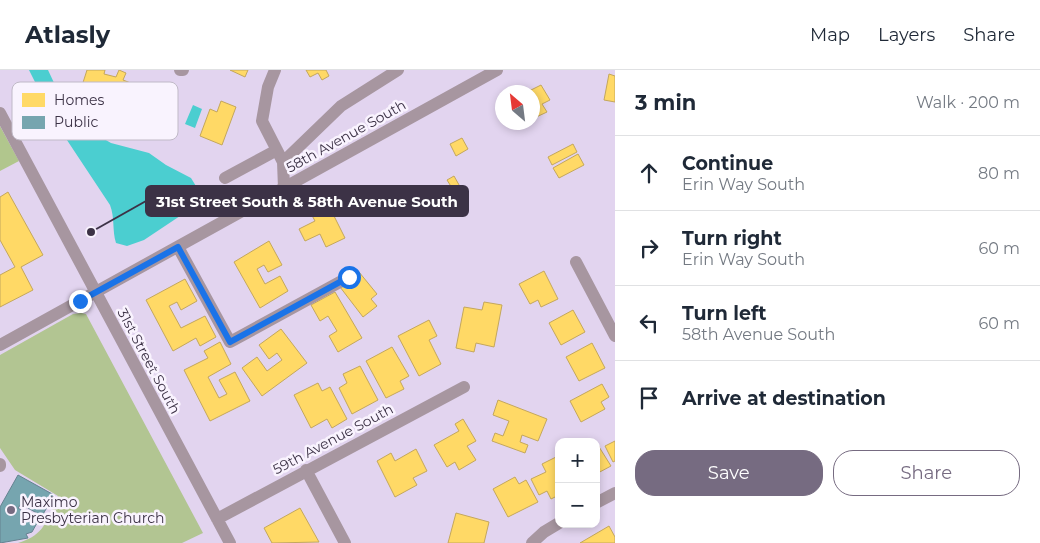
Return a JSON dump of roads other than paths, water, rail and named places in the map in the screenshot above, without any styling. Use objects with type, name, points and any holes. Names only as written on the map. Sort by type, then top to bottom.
[{"type":"street","points":[[276,70],[268,87],[262,121],[280,156],[284,188]]},
{"type":"street","points":[[225,178],[280,156],[341,106],[398,70]]},
{"type":"street","name":"58th Avenue South","points":[[0,345],[496,70]]},
{"type":"street","name":"31st Street South","points":[[0,113],[12,136]]},
{"type":"street","name":"31st Street South","points":[[14,140],[230,543]]},
{"type":"street","points":[[178,247],[230,342],[349,277]]},
{"type":"street","points":[[576,262],[615,336]]},
{"type":"street","name":"59th Avenue South","points":[[217,519],[464,386]]},
{"type":"street","points":[[306,470],[345,543]]},
{"type":"street","points":[[600,501],[615,493]]},
{"type":"street","points":[[532,543],[555,525]]},
{"type":"place","name":"31st Street South & 58th Avenue South","points":[[91,232]]},
{"type":"place","name":"Maximo Presbyterian Church","points":[[11,510]]}]
